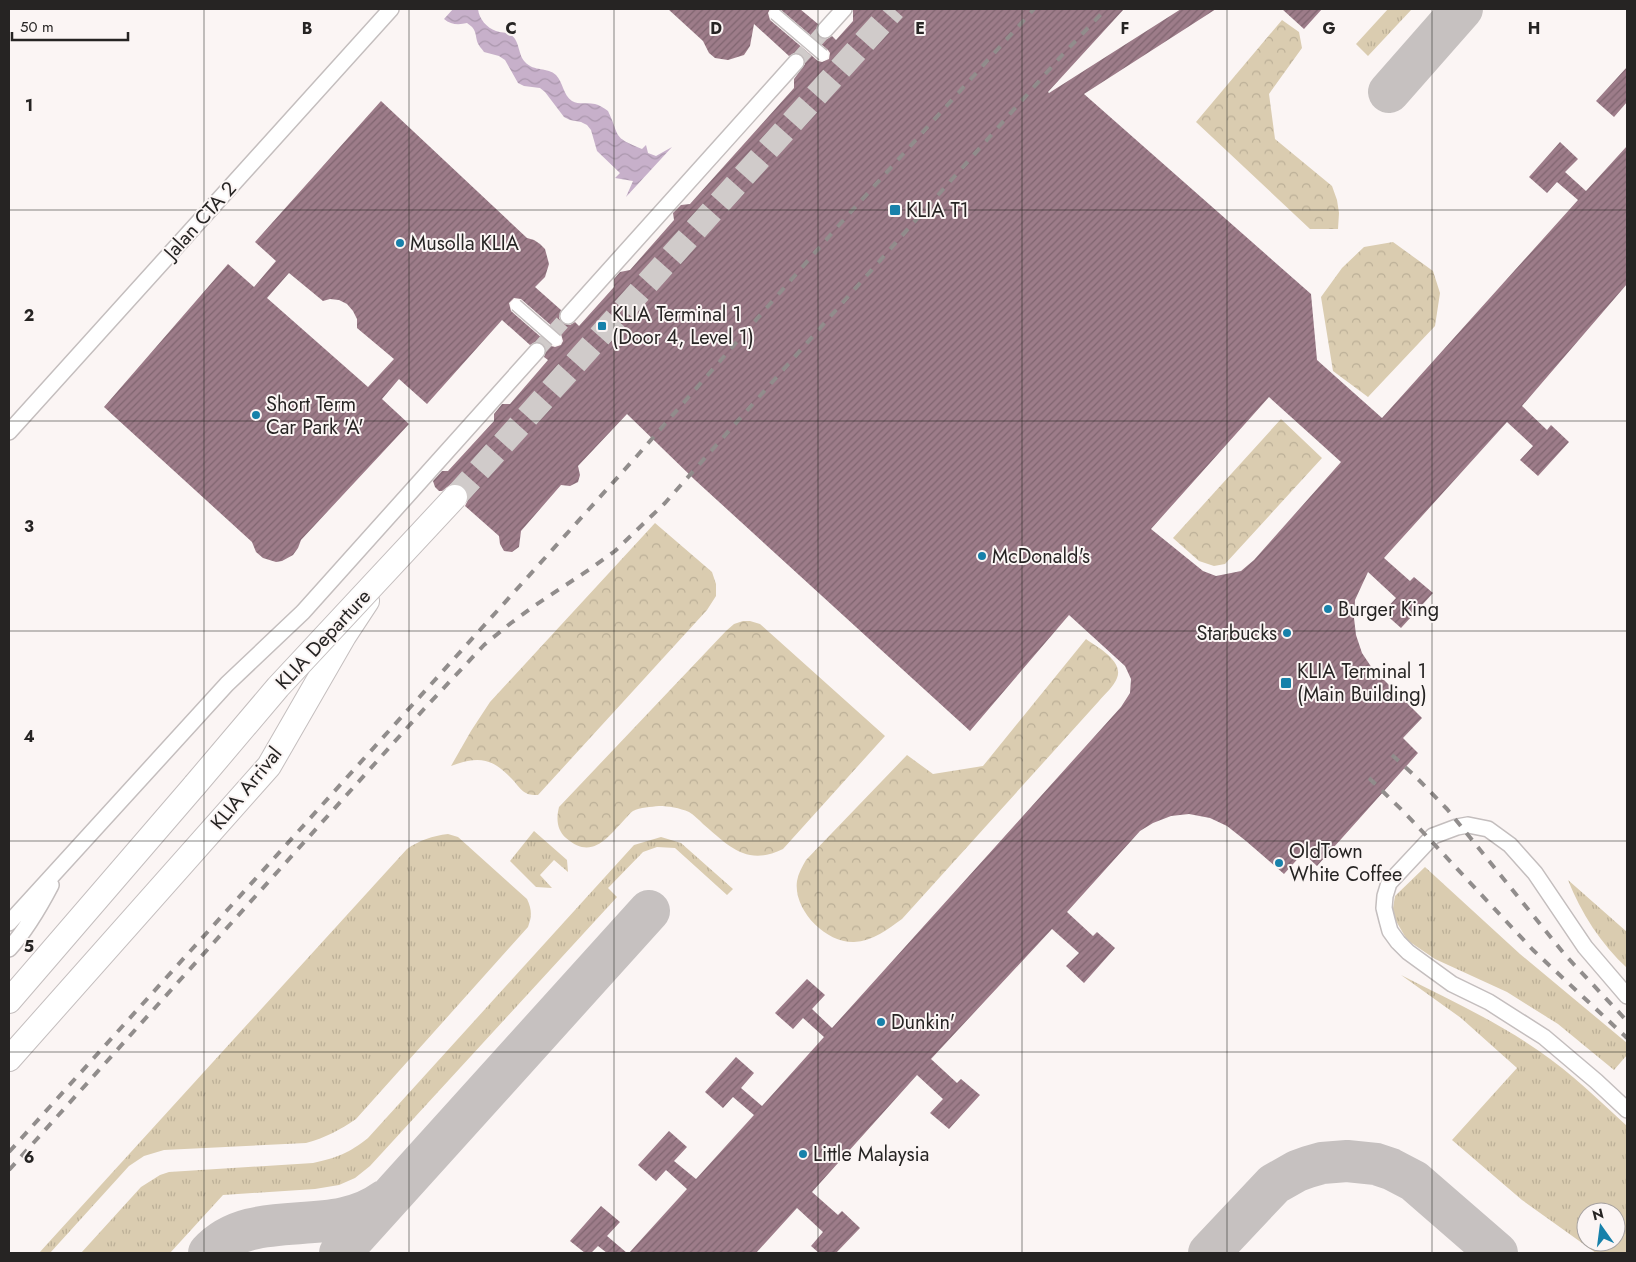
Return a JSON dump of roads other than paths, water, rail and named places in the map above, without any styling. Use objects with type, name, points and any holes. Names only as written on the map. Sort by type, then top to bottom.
[{"type":"main road","name":"KLIA Departure","points":[[9,1001],[278,687],[450,494]]},
{"type":"main road","name":"KLIA Arrival","points":[[9,1058],[270,766],[344,636],[387,571],[450,494]]},
{"type":"street","name":"Jalan CTA 2","points":[[9,432],[391,9]]},
{"type":"street","points":[[825,30],[844,9]]},
{"type":"street","points":[[775,14],[823,55]]},
{"type":"street","points":[[568,316],[796,62]]},
{"type":"street","points":[[516,305],[556,340]]},
{"type":"street","points":[[9,923],[227,684],[303,612],[537,350]]},
{"type":"street","points":[[1627,996],[1585,947],[1536,873],[1510,845],[1488,829],[1468,825],[1433,836],[1389,883],[1384,908],[1387,920],[1394,937],[1408,952],[1452,984],[1489,1002],[1544,1037],[1627,1110]]},
{"type":"street","points":[[9,949],[19,938],[41,904],[61,865]]},
{"type":"water","points":[[453,9],[478,9],[482,20],[490,28],[509,34],[514,38],[525,62],[533,67],[556,75],[572,101],[595,104],[608,111],[618,135],[625,141],[642,149],[646,145],[648,153],[656,156],[672,147],[626,197],[633,181],[615,178],[620,173],[597,151],[591,130],[587,125],[564,117],[540,88],[524,86],[518,83],[505,60],[499,56],[484,52],[478,42],[475,31],[470,25],[467,23],[452,23],[444,19]]},
{"type":"tunnel","points":[[455,497],[894,9]]},
{"type":"tunnel","points":[[796,62],[825,30]]},
{"type":"tunnel","points":[[537,351],[568,316]]},
{"type":"railway","points":[[9,1152],[636,457],[840,224],[1034,9]]},
{"type":"railway","points":[[9,1170],[424,709],[484,645],[534,606],[615,551],[665,503],[1064,53],[1106,9]]},
{"type":"railway","points":[[1392,755],[1447,809],[1566,956],[1627,1021]]},
{"type":"railway","points":[[1369,778],[1405,813],[1533,950],[1627,1038]]},
{"type":"place","name":"KLIA T1","points":[[895,210]]},
{"type":"place","name":"Musolla KLIA","points":[[400,243]]},
{"type":"place","name":"KLIA Terminal 1 (Door 4, Level 1)","points":[[602,326]]},
{"type":"place","name":"Short Term Car Park 'A'","points":[[256,415]]},
{"type":"place","name":"McDonald's","points":[[982,556]]},
{"type":"place","name":"Burger King","points":[[1328,609]]},
{"type":"place","name":"Starbucks","points":[[1287,633]]},
{"type":"place","name":"KLIA Terminal 1 (Main Building)","points":[[1286,683]]},
{"type":"place","name":"OldTown White Coffee","points":[[1279,863]]},
{"type":"place","name":"Dunkin'","points":[[881,1022]]},
{"type":"place","name":"Little Malaysia","points":[[803,1154]]}]
